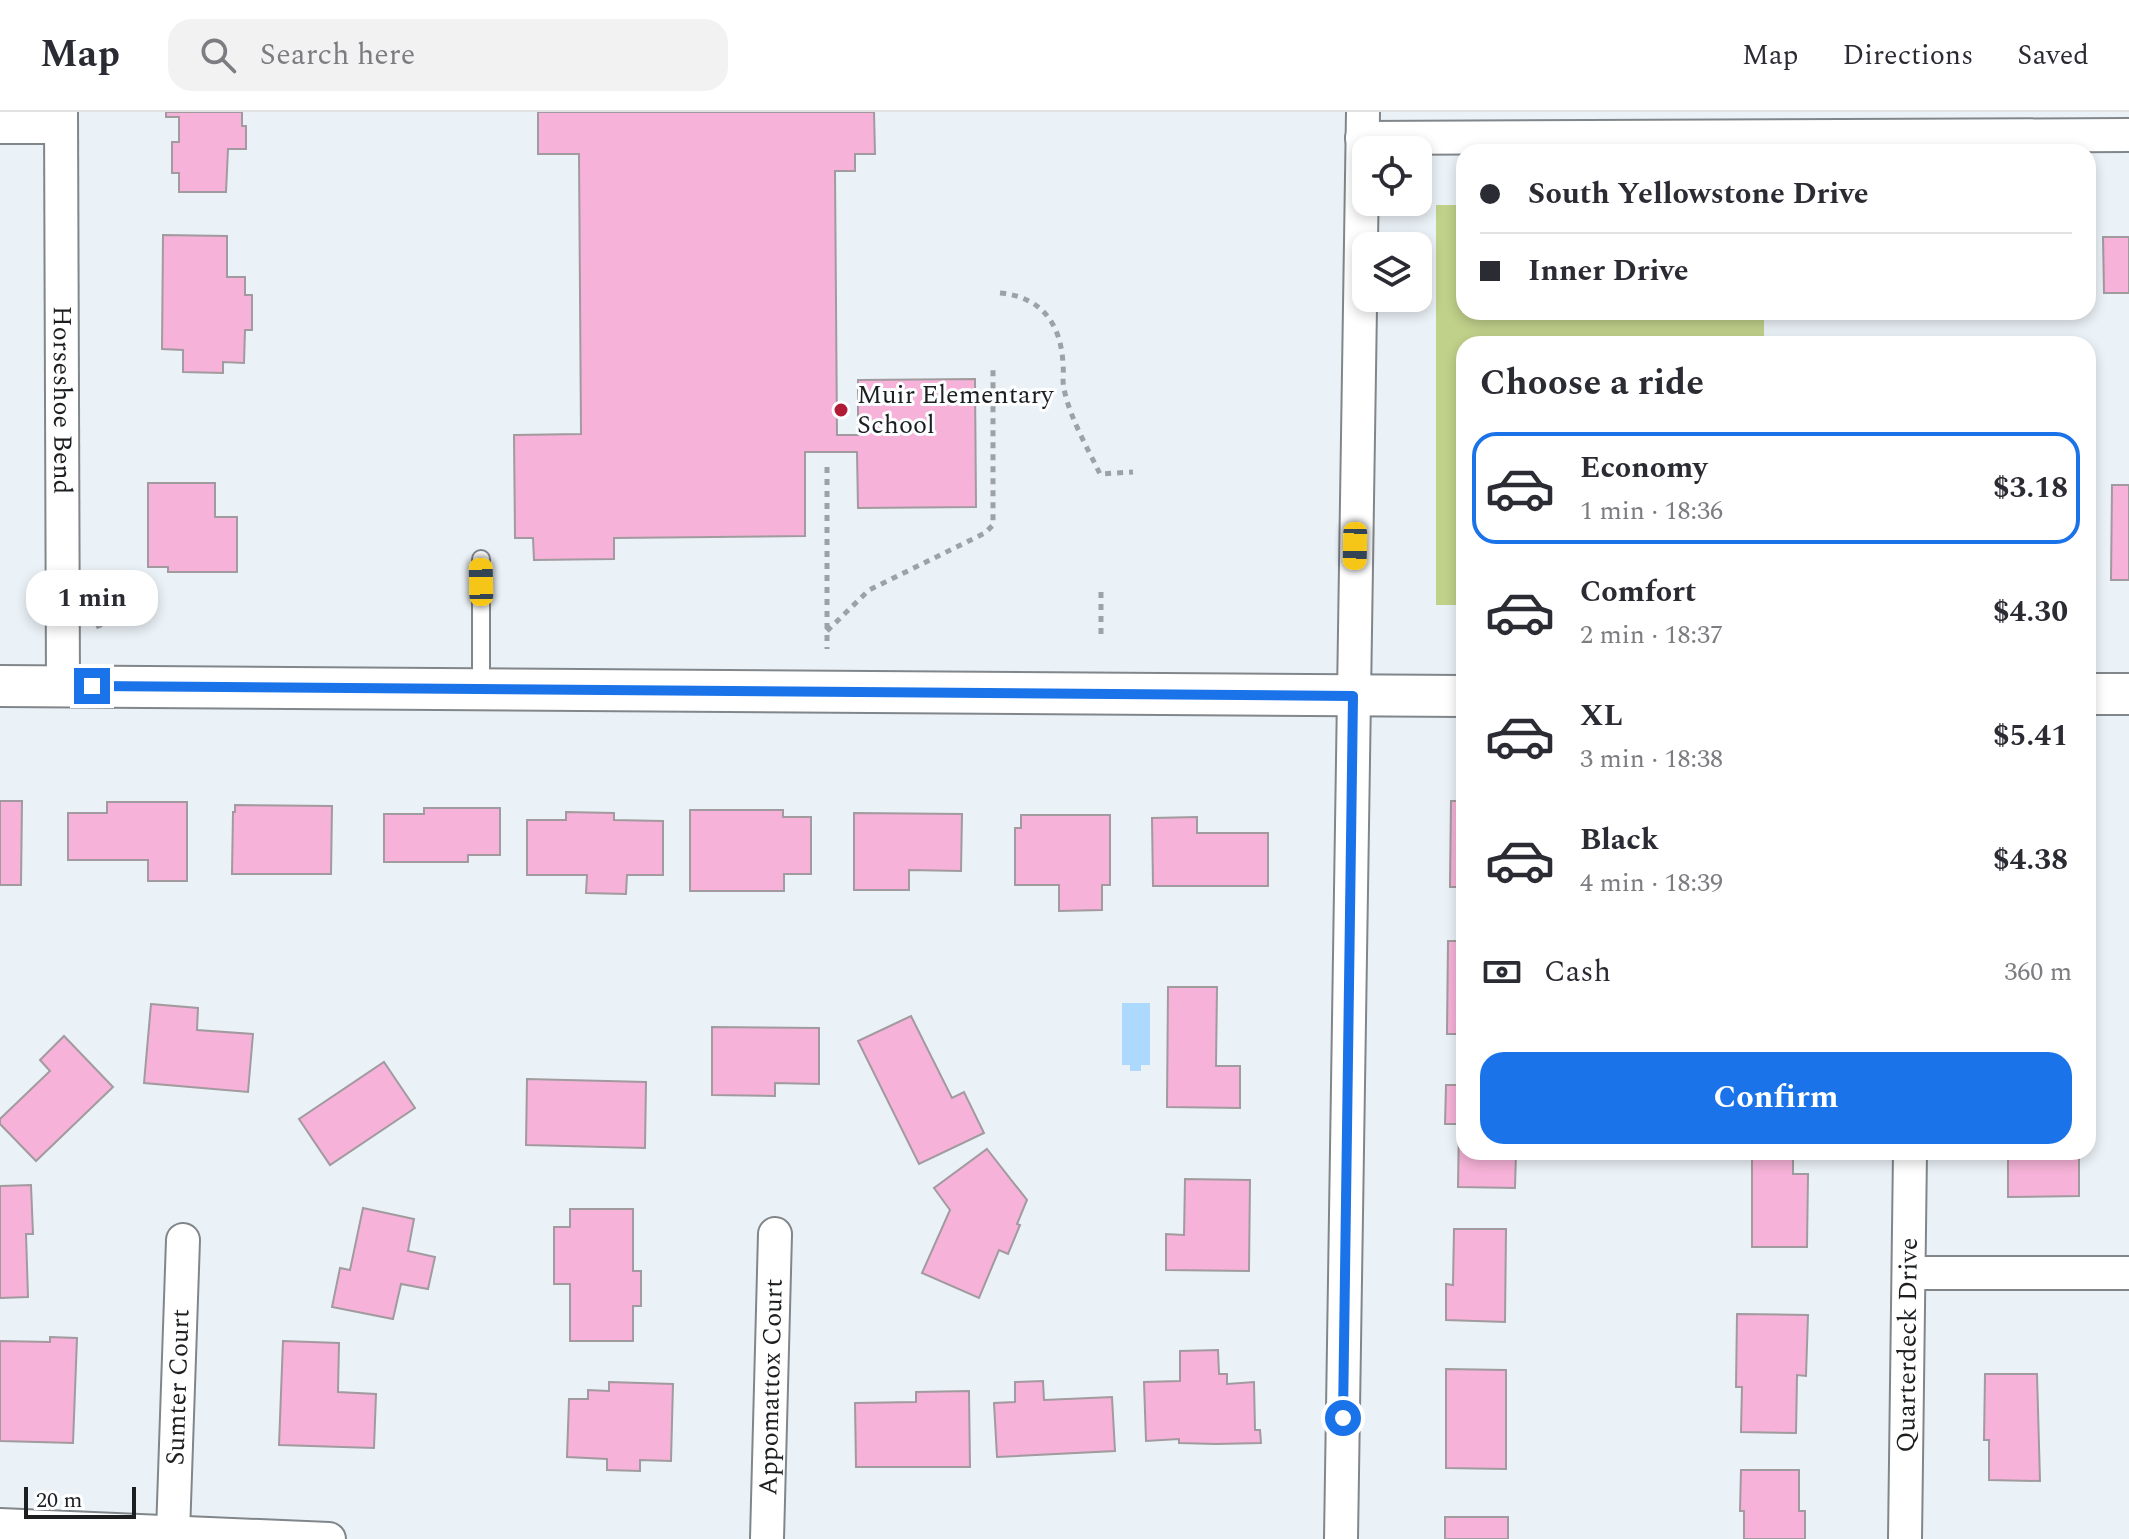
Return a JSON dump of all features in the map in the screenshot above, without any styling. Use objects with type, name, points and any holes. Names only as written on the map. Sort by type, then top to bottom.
[{"type":"street","points":[[0,127],[61,119]]},
{"type":"street","name":"Horseshoe Bend","points":[[61,119],[63,686]]},
{"type":"street","points":[[1341,1539],[1362,125],[2129,135]]},
{"type":"street","points":[[0,686],[1456,696]]},
{"type":"street","points":[[2096,694],[2129,694]]},
{"type":"street","name":"Quarterdeck Drive","points":[[1905,1539],[1910,1160]]},
{"type":"street","name":"Appomattox Court","points":[[767,1539],[775,1234]]},
{"type":"street","name":"Sumter Court","points":[[173,1533],[183,1240]]},
{"type":"street","points":[[1910,1273],[2129,1273]]},
{"type":"street","points":[[0,1525],[329,1539]]},
{"type":"lane","points":[[481,559],[481,688]]},
{"type":"path","points":[[1000,293],[1030,300],[1042,309],[1052,323],[1063,362],[1063,387],[1072,415],[1100,474],[1133,472]]},
{"type":"path","points":[[827,631],[869,590],[985,533],[993,525],[993,367]]},
{"type":"path","points":[[827,467],[827,649]]},
{"type":"path","points":[[1101,592],[1101,636]]},
{"type":"path","points":[[94,628],[117,618]]},
{"type":"green space","points":[[1436,205],[1456,205],[1456,320],[1764,320],[1764,336],[1456,336],[1456,605],[1436,605]]},
{"type":"water","points":[[1122,1003],[1150,1003],[1150,1065],[1141,1065],[1141,1071],[1130,1071],[1130,1065],[1122,1065]]},
{"type":"building","points":[[166,112],[242,112],[242,126],[246,126],[246,149],[228,149],[226,192],[179,192],[179,173],[172,173],[172,142],[179,142],[179,117],[166,117]]},
{"type":"building","points":[[538,112],[874,112],[875,154],[855,154],[855,171],[835,171],[837,435],[858,435],[858,380],[975,379],[976,507],[858,508],[857,452],[805,452],[805,536],[614,538],[614,559],[534,560],[533,538],[515,538],[514,435],[581,434],[579,154],[538,154]]},
{"type":"building","points":[[163,235],[227,236],[227,277],[245,277],[245,295],[252,295],[252,330],[245,330],[244,363],[223,362],[223,373],[183,372],[183,350],[162,349]]},
{"type":"building","points":[[2103,237],[2129,237],[2129,293],[2104,293]]},
{"type":"building","points":[[148,483],[215,483],[215,517],[237,517],[237,572],[168,572],[168,567],[148,567]]},
{"type":"building","points":[[2112,485],[2129,485],[2129,580],[2111,580]]},
{"type":"building","points":[[0,801],[22,801],[21,885],[0,885]]},
{"type":"building","points":[[1451,801],[1456,801],[1456,887],[1450,887]]},
{"type":"building","points":[[107,802],[187,802],[187,881],[148,881],[148,860],[68,860],[68,813],[107,813]]},
{"type":"building","points":[[235,805],[332,806],[331,874],[232,874]]},
{"type":"building","points":[[424,808],[500,808],[500,855],[468,855],[468,862],[384,862],[384,814],[424,814]]},
{"type":"building","points":[[690,810],[783,810],[783,817],[811,817],[811,874],[784,874],[784,891],[690,891]]},
{"type":"building","points":[[566,812],[614,813],[614,820],[663,821],[663,875],[627,875],[626,894],[586,893],[587,875],[527,875],[527,820],[566,820]]},
{"type":"building","points":[[854,813],[962,814],[961,871],[909,870],[909,890],[854,890]]},
{"type":"building","points":[[1021,815],[1110,815],[1110,885],[1102,885],[1102,910],[1059,911],[1059,885],[1015,885],[1015,828],[1021,828]]},
{"type":"building","points":[[1197,817],[1197,833],[1268,833],[1268,886],[1153,886],[1152,818]]},
{"type":"building","points":[[1448,941],[1456,941],[1456,1034],[1447,1034]]},
{"type":"building","points":[[1168,987],[1217,987],[1216,1066],[1240,1066],[1240,1108],[1167,1107]]},
{"type":"building","points":[[151,1004],[198,1008],[197,1030],[253,1034],[248,1092],[144,1083]]},
{"type":"building","points":[[911,1016],[952,1098],[964,1092],[984,1133],[919,1164],[858,1041]]},
{"type":"building","points":[[712,1027],[819,1028],[819,1084],[775,1083],[775,1096],[712,1095]]},
{"type":"building","points":[[64,1036],[113,1087],[36,1161],[0,1124],[0,1119],[50,1071],[40,1060]]},
{"type":"building","points":[[384,1062],[415,1108],[330,1165],[299,1119]]},
{"type":"building","points":[[527,1079],[646,1082],[645,1148],[526,1145]]},
{"type":"building","points":[[1446,1085],[1456,1085],[1456,1124],[1445,1124]]},
{"type":"building","points":[[987,1149],[1027,1200],[1008,1254],[999,1250],[979,1298],[922,1273],[950,1210],[934,1188]]},
{"type":"building","points":[[1458,1160],[1516,1160],[1515,1188],[1458,1187]]},
{"type":"building","points":[[1752,1160],[1793,1160],[1793,1174],[1808,1174],[1807,1247],[1752,1247]]},
{"type":"building","points":[[2008,1160],[2079,1160],[2079,1196],[2008,1197]]},
{"type":"building","points":[[1185,1179],[1250,1180],[1249,1271],[1166,1270],[1166,1234],[1184,1235]]},
{"type":"building","points":[[31,1185],[33,1234],[26,1234],[28,1297],[0,1298],[0,1186]]},
{"type":"building","points":[[363,1208],[414,1219],[408,1251],[435,1257],[428,1289],[401,1284],[393,1319],[332,1307],[340,1268],[350,1270]]},
{"type":"building","points":[[570,1209],[633,1209],[633,1271],[641,1271],[641,1306],[633,1306],[633,1341],[570,1341],[570,1284],[554,1284],[554,1227],[570,1227]]},
{"type":"building","points":[[1454,1229],[1506,1229],[1505,1322],[1446,1320],[1446,1284],[1453,1285]]},
{"type":"building","points":[[1737,1314],[1808,1315],[1806,1376],[1797,1375],[1796,1433],[1741,1432],[1742,1387],[1736,1387]]},
{"type":"building","points":[[50,1337],[77,1338],[73,1443],[0,1441],[0,1341],[50,1342]]},
{"type":"building","points":[[283,1341],[339,1343],[338,1392],[376,1394],[374,1448],[279,1445]]},
{"type":"building","points":[[1218,1350],[1219,1374],[1227,1374],[1227,1384],[1254,1382],[1255,1430],[1260,1430],[1261,1443],[1179,1443],[1179,1439],[1146,1441],[1144,1382],[1180,1381],[1180,1351]]},
{"type":"building","points":[[1446,1369],[1506,1370],[1506,1469],[1446,1468]]},
{"type":"building","points":[[1985,1374],[2037,1374],[2040,1481],[1989,1480],[1989,1440],[1984,1440]]},
{"type":"building","points":[[1043,1381],[1044,1400],[1112,1397],[1115,1451],[997,1457],[994,1403],[1015,1402],[1015,1382]]},
{"type":"building","points":[[609,1382],[673,1384],[671,1461],[640,1460],[640,1471],[607,1470],[607,1459],[567,1457],[569,1399],[588,1399],[588,1390],[609,1391]]},
{"type":"building","points":[[969,1391],[970,1467],[856,1467],[855,1403],[916,1402],[916,1392]]},
{"type":"building","points":[[1741,1470],[1799,1470],[1799,1511],[1805,1511],[1805,1539],[1744,1539],[1744,1511],[1740,1511]]},
{"type":"building","points":[[1445,1517],[1508,1517],[1508,1539],[1445,1539]]},
{"type":"place","name":"Muir Elementary School","points":[[841,410]]},
{"type":"route","points":[[92,686],[1353,696],[1343,1418]]}]
